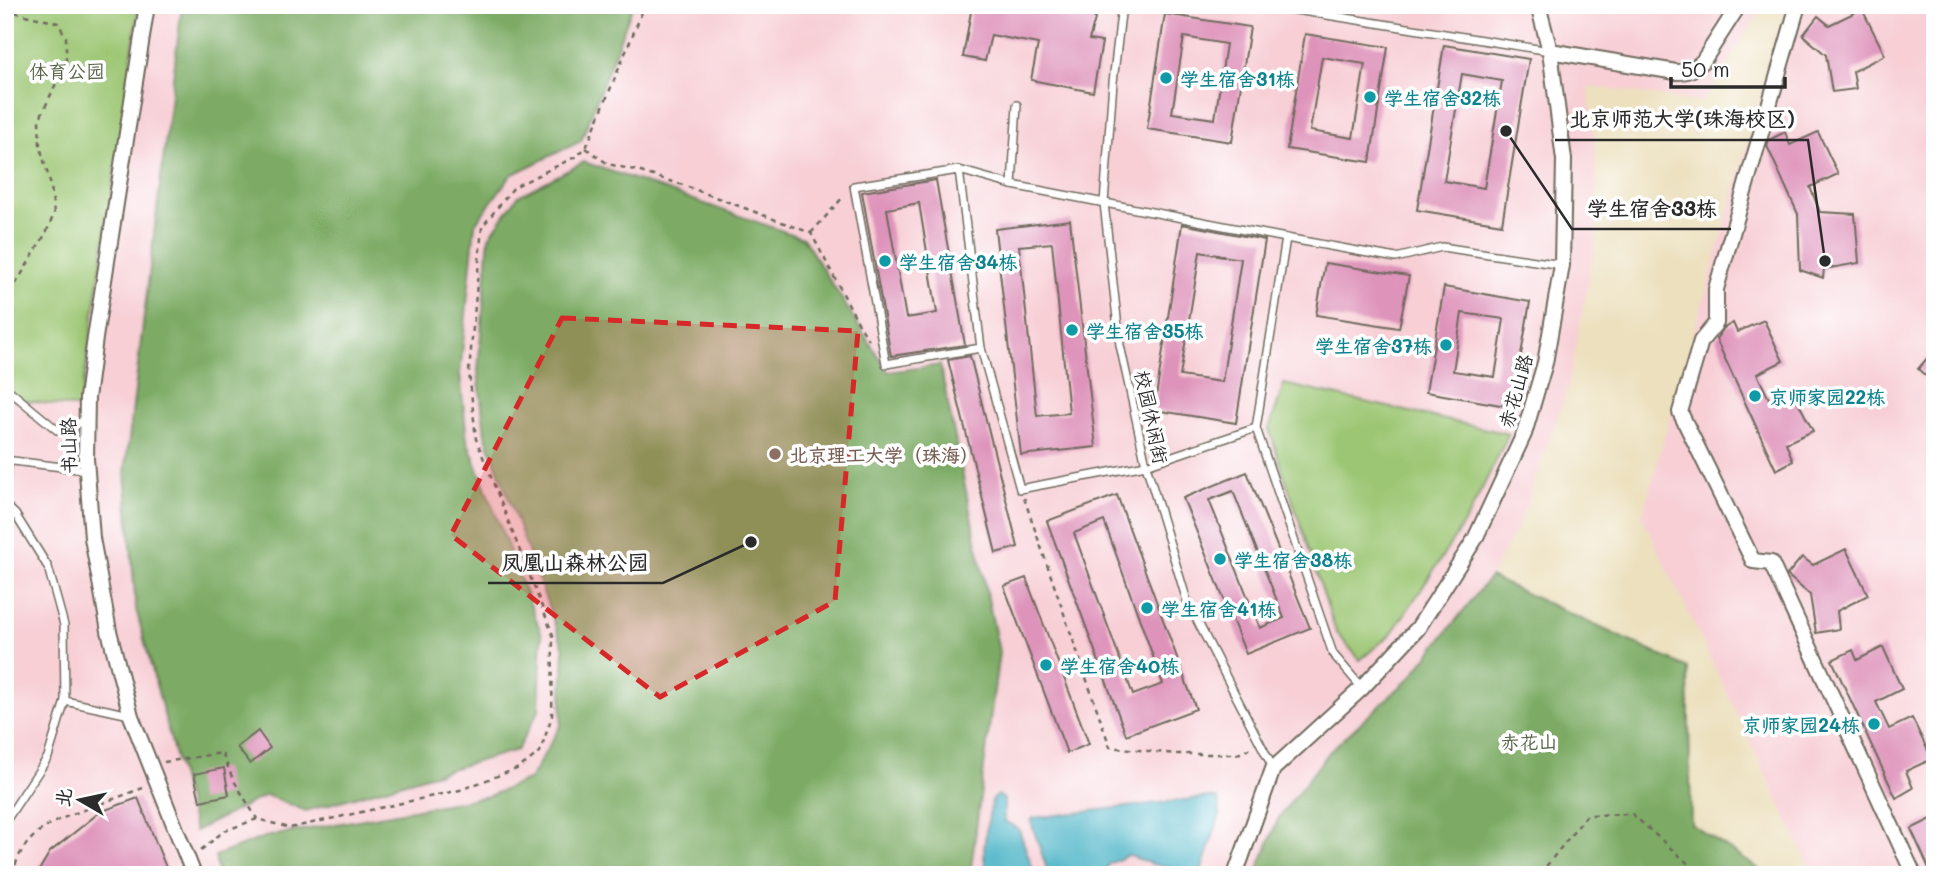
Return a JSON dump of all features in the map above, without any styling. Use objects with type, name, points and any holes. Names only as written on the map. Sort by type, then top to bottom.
[{"type":"street","name":"书山路","points":[[147,5],[87,398],[87,470],[92,538],[109,631],[131,716],[194,875]]},
{"type":"street","name":"赤花山路","points":[[1235,875],[1273,769],[1362,688],[1418,628],[1475,539],[1524,434],[1545,363],[1562,265],[1564,160],[1550,51],[1538,5]]},
{"type":"street","points":[[1550,51],[1687,72],[1703,61],[1739,5]]},
{"type":"street","points":[[1798,5],[1716,289],[1716,323],[1701,341],[1680,412],[1753,561],[1771,564],[1914,875]]},
{"type":"lane","name":"校园休闲街","points":[[1122,5],[1104,203],[1120,345],[1146,465],[1187,601],[1273,769]]},
{"type":"lane","points":[[1265,5],[1550,51]]},
{"type":"lane","points":[[1012,185],[1017,105]]},
{"type":"lane","points":[[981,348],[886,364],[854,186],[959,170],[1012,185],[1396,258],[1442,247],[1562,265]]},
{"type":"lane","points":[[959,170],[981,348],[1020,489],[1146,465],[1255,428]]},
{"type":"lane","points":[[1286,239],[1255,428],[1333,654],[1362,688]]},
{"type":"lane","points":[[5,387],[58,430],[87,420]]},
{"type":"lane","points":[[5,483],[7,461],[87,470]]},
{"type":"lane","points":[[5,505],[15,514],[48,567],[64,625],[65,701],[47,757],[5,822]]},
{"type":"lane","points":[[65,701],[131,716]]},
{"type":"path","points":[[188,861],[224,831],[257,819],[290,828],[460,790],[519,768],[540,752],[552,716],[553,635],[476,439],[469,372],[482,227],[514,187],[575,157],[586,148],[645,5]]},
{"type":"path","points":[[5,10],[58,23],[66,37],[66,62],[39,120],[40,146],[51,186],[54,214],[46,233],[8,297],[5,320]]},
{"type":"path","points":[[586,148],[608,164],[683,185],[811,233],[861,328],[886,364]]},
{"type":"path","points":[[811,233],[854,186]]},
{"type":"path","points":[[1020,489],[1110,747],[1176,754],[1238,754],[1261,744]]},
{"type":"path","points":[[149,764],[222,753],[233,779],[257,819]]},
{"type":"path","points":[[13,875],[26,845],[36,833],[54,821],[156,783]]},
{"type":"path","points":[[1542,875],[1587,815],[1632,814],[1701,875]]},
{"type":"highlighted area","points":[[562,318],[858,331],[835,601],[660,697],[451,535]]},
{"type":"shaded area","name":"北京理工大学（珠海）","points":[[5,5],[1764,5],[1703,102],[1588,86],[1595,149],[1597,233],[1568,388],[1520,521],[1490,577],[1411,677],[1508,875],[5,875]]},
{"type":"shaded area","points":[[1787,5],[1935,5],[1935,875],[1814,875],[1642,516]]},
{"type":"green space","name":"体育公园","points":[[5,5],[139,5],[80,408],[5,398]]},
{"type":"green space","points":[[182,5],[633,5],[581,141],[511,175],[475,224],[460,374],[467,440],[542,635],[539,710],[517,750],[306,811],[266,795],[195,831],[136,609],[125,472]]},
{"type":"green space","points":[[584,162],[803,238],[888,372],[940,365],[999,652],[970,875],[218,875],[215,856],[265,837],[489,796],[530,779],[561,725],[564,649],[485,434],[478,371],[489,237],[518,196]]},
{"type":"green space","points":[[1284,384],[1509,434],[1469,515],[1421,590],[1391,634],[1360,660],[1336,632],[1269,429]]},
{"type":"green space","name":"赤花山","points":[[1490,577],[1688,668],[1691,824],[1768,875],[1256,875],[1279,817],[1331,750],[1411,677]]},
{"type":"water","points":[[998,795],[1004,799],[1004,821],[1019,830],[1035,875],[989,875],[984,859],[985,838],[992,800]]},
{"type":"water","points":[[1209,797],[1218,799],[1220,815],[1202,869],[1196,871],[1152,864],[1128,855],[1109,864],[1103,875],[1049,875],[1031,822],[1033,818]]},
{"type":"building","points":[[992,5],[1088,7],[1095,19],[1089,40],[1102,42],[1093,92],[1031,80],[1038,44],[991,35],[985,61],[963,57],[972,6],[991,11]]},
{"type":"building","points":[[1862,9],[1885,55],[1853,71],[1856,89],[1832,92],[1826,55],[1803,35],[1818,16],[1829,25]]},
{"type":"building","name":"学生宿舍31栋","points":[[1165,14],[1250,27],[1232,142],[1147,129]],"holes":[[[1184,37],[1226,44],[1215,119],[1172,113]]]},
{"type":"building","name":"学生宿舍32栋","points":[[1305,34],[1388,47],[1370,162],[1287,149]],"holes":[[[1322,57],[1365,64],[1353,138],[1310,131]]]},
{"type":"building","points":[[1444,45],[1529,59],[1502,224],[1417,210]],"holes":[[[1462,74],[1502,81],[1484,188],[1444,181]]]},
{"type":"building","points":[[1785,132],[1790,145],[1818,132],[1838,174],[1810,187],[1820,212],[1855,214],[1859,263],[1824,269],[1823,278],[1800,270],[1798,214],[1767,146],[1769,140]]},
{"type":"building","name":"学生宿舍34栋","points":[[936,180],[965,345],[891,356],[862,192]],"holes":[[[919,203],[937,313],[906,318],[887,209]]]},
{"type":"building","name":"学生宿舍35栋","points":[[1070,220],[1096,447],[1021,455],[995,229]],"holes":[[[1052,243],[1069,413],[1037,416],[1019,246]]]},
{"type":"building","points":[[1182,224],[1265,240],[1236,423],[1154,410]],"holes":[[[1200,252],[1241,259],[1222,382],[1180,376]]]},
{"type":"building","points":[[1325,263],[1409,276],[1399,328],[1316,315]]},
{"type":"building","name":"学生宿舍37栋","points":[[1444,287],[1530,302],[1512,407],[1426,392]],"holes":[[[1462,313],[1504,319],[1495,377],[1453,371]]]},
{"type":"building","name":"京师家园22栋","points":[[1764,320],[1783,361],[1757,374],[1770,401],[1792,390],[1813,431],[1786,443],[1793,461],[1776,470],[1716,339],[1724,328],[1733,323],[1737,332]]},
{"type":"building","points":[[1935,349],[1935,384],[1918,369]]},
{"type":"building","points":[[970,356],[1018,547],[996,553],[948,360]]},
{"type":"building","name":"学生宿舍38栋","points":[[1247,472],[1310,628],[1246,654],[1183,498]],"holes":[[[1233,491],[1284,618],[1260,628],[1209,500]]]},
{"type":"building","name":"学生宿舍41栋","points":[[1117,495],[1196,709],[1126,735],[1047,521]],"holes":[[[1104,521],[1163,684],[1133,695],[1074,533]]]},
{"type":"building","points":[[1846,549],[1868,595],[1837,611],[1839,629],[1816,633],[1810,595],[1787,575],[1802,557],[1813,565]]},
{"type":"building","name":"学生宿舍40栋","points":[[1026,578],[1089,744],[1067,753],[1004,586]]},
{"type":"building","name":"京师家园24栋","points":[[1883,647],[1902,689],[1876,702],[1889,729],[1912,718],[1932,759],[1906,771],[1913,788],[1896,798],[1832,660],[1853,650],[1857,660]]},
{"type":"building","points":[[258,731],[270,748],[250,764],[237,747]]},
{"type":"building","points":[[224,768],[229,795],[200,801],[194,774]]},
{"type":"building","points":[[138,798],[169,875],[36,875],[50,852],[100,812]]},
{"type":"building","points":[[1931,819],[1935,827],[1935,875],[1932,875],[1911,829]]},
{"type":"place","name":"学生宿舍31栋","points":[[1166,78]]},
{"type":"place","name":"学生宿舍32栋","points":[[1370,97]]},
{"type":"place","name":"学生宿舍33栋","points":[[1506,131]]},
{"type":"place","name":"学生宿舍34栋","points":[[885,261]]},
{"type":"place","name":"北京师范大学(珠海校区)","points":[[1825,261]]},
{"type":"place","name":"学生宿舍35栋","points":[[1072,330]]},
{"type":"place","name":"学生宿舍37栋","points":[[1446,345]]},
{"type":"place","name":"京师家园22栋","points":[[1755,396]]},
{"type":"place","name":"北京理工大学（珠海）","points":[[775,454]]},
{"type":"place","name":"凤凰山森林公园","points":[[751,542]]},
{"type":"place","name":"学生宿舍38栋","points":[[1220,559]]},
{"type":"place","name":"学生宿舍41栋","points":[[1147,608]]},
{"type":"place","name":"学生宿舍40栋","points":[[1046,665]]},
{"type":"place","name":"京师家园24栋","points":[[1874,724]]}]
